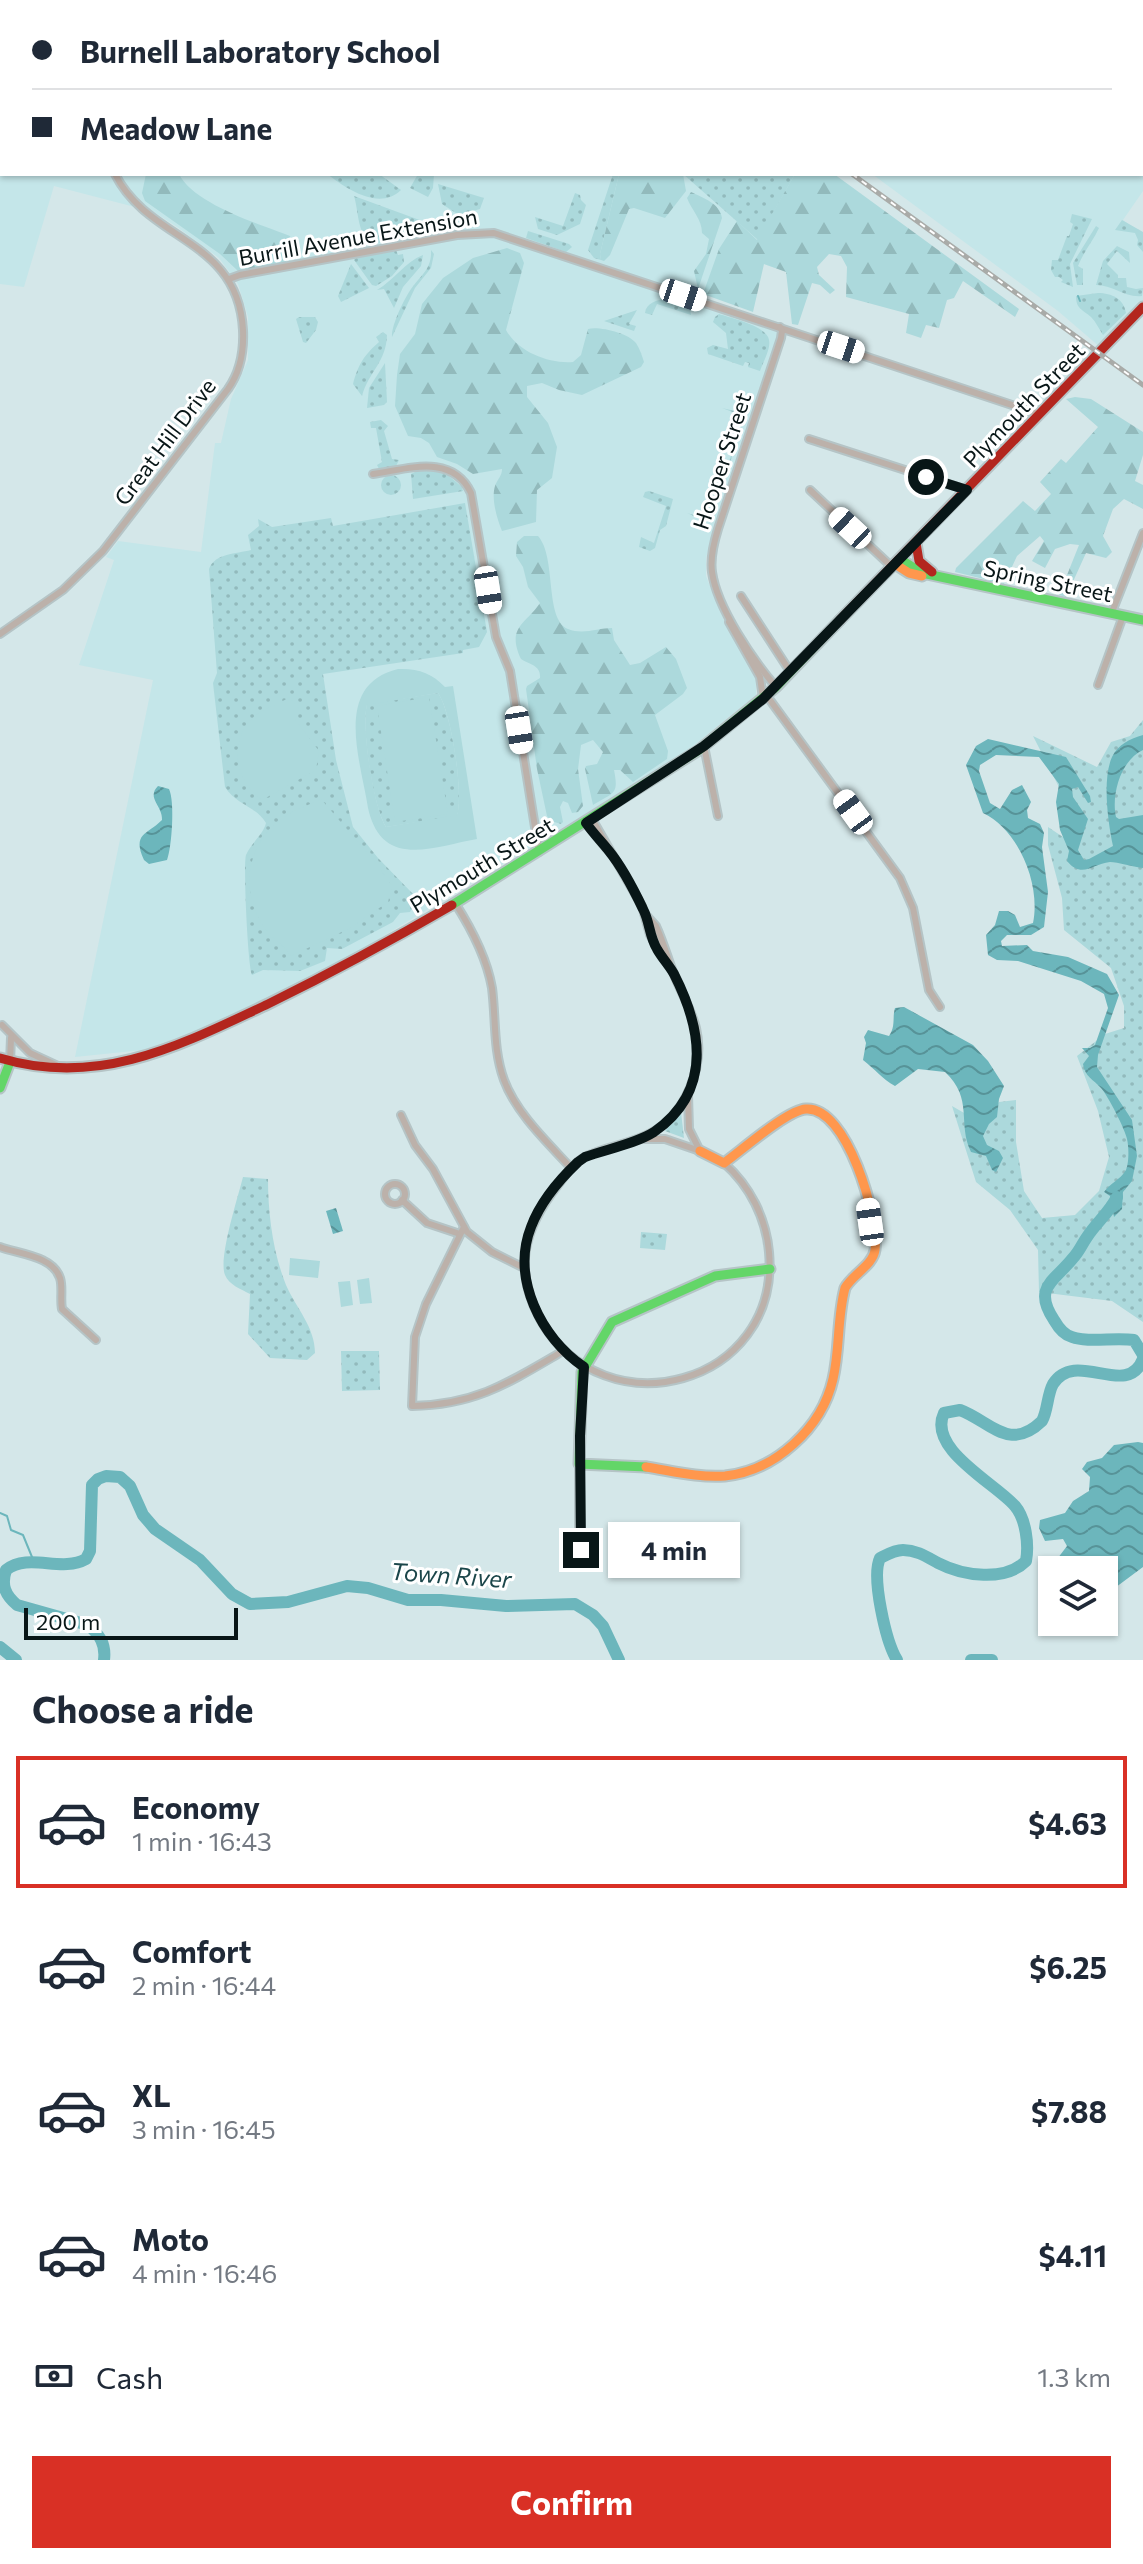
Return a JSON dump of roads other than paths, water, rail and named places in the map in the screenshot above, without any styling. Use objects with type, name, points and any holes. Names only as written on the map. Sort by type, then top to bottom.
[{"type":"street","name":"Great Hill Drive","points":[[0,634],[63,590],[103,551],[232,384],[241,357],[243,329],[239,302],[229,279],[202,251],[131,199],[116,176]]},
{"type":"street","name":"Burrill Avenue Extension","points":[[229,279],[457,235],[494,233],[780,327]]},
{"type":"street","name":"Plymouth Street","points":[[5,1060],[43,1068],[65,1068],[130,1059],[177,1046],[321,979],[455,903],[704,746],[765,698],[791,673],[1141,312]]},
{"type":"street","points":[[780,327],[1039,414]]},
{"type":"street","name":"Hooper Street","points":[[776,687],[733,623],[712,572],[714,540],[781,338],[780,327]]},
{"type":"street","points":[[809,439],[967,490]]},
{"type":"street","points":[[373,474],[421,466],[440,467],[461,478],[471,493],[496,637],[510,674],[539,852]]},
{"type":"street","points":[[810,490],[896,563]]},
{"type":"street","points":[[1112,612],[1143,533]]},
{"type":"street","points":[[916,543],[921,564],[942,577]]},
{"type":"street","name":"Spring Street","points":[[896,563],[909,573],[942,577],[1143,620]]},
{"type":"street","points":[[741,596],[791,673]]},
{"type":"street","points":[[721,599],[733,633],[760,677],[765,698],[900,878],[913,908],[929,990],[940,1007]]},
{"type":"street","points":[[1098,685],[1123,616]]},
{"type":"street","points":[[704,746],[718,816]]},
{"type":"street","points":[[589,821],[647,916],[650,935],[673,971],[693,1018],[697,1063],[689,1092],[689,1129],[700,1151]]},
{"type":"street","points":[[455,903],[472,934],[490,980],[497,1055],[505,1084],[516,1103],[571,1168]]},
{"type":"street","points":[[1,1024],[30,1053],[65,1068]]},
{"type":"street","points":[[0,1088],[12,1040],[1,1024]]},
{"type":"street","points":[[632,1141],[659,1138],[700,1151],[724,1163],[739,1179],[763,1219],[767,1232],[770,1269],[764,1302],[753,1326],[734,1350],[708,1368],[678,1379],[646,1382],[609,1378],[584,1367],[563,1351],[536,1312],[524,1268],[531,1225],[571,1168],[585,1157],[655,1131],[689,1092]]},
{"type":"street","points":[[579,1464],[632,1465],[712,1477],[738,1475],[786,1450],[812,1424],[826,1402],[834,1375],[845,1288],[875,1250],[859,1173],[833,1122],[811,1109],[793,1114],[724,1163]]},
{"type":"street","points":[[401,1115],[415,1145],[433,1169],[462,1231]]},
{"type":"street","points":[[402,1200],[427,1223],[462,1231],[492,1252],[524,1268]]},
{"type":"street","points":[[462,1231],[426,1304],[415,1337],[412,1406],[444,1405],[473,1398],[507,1383],[563,1351]]},
{"type":"street","points":[[0,1247],[34,1257],[56,1268],[61,1281],[62,1309],[96,1340]]},
{"type":"street","points":[[590,1559],[579,1543],[584,1367],[619,1317],[715,1276],[770,1269]]},
{"type":"water","points":[[1143,735],[1143,750],[1129,761],[1119,779],[1115,808],[1119,819],[1143,815],[1143,868],[1110,862],[1082,870],[1067,861],[1069,851],[1060,830],[1056,802],[1059,784],[1039,757],[996,755],[980,765],[979,771],[990,803],[1000,809],[1012,790],[1022,785],[1031,802],[1027,810],[1028,818],[1040,824],[1044,833],[1042,847],[1048,892],[1044,927],[1031,935],[1007,935],[1001,941],[1002,946],[1027,945],[1033,951],[1068,957],[1107,974],[1119,995],[1098,1055],[1097,1067],[1132,1120],[1137,1156],[1132,1181],[1123,1192],[1122,1209],[1114,1217],[1110,1196],[1104,1192],[1126,1170],[1128,1142],[1108,1098],[1086,1072],[1083,1064],[1089,1056],[1082,1048],[1095,1045],[1108,1008],[1104,994],[1081,981],[988,955],[986,935],[995,925],[999,911],[1015,915],[1020,927],[1033,923],[1034,892],[1017,845],[996,821],[983,813],[966,765],[976,746],[988,739],[1066,757],[1090,796],[1091,802],[1088,803],[1078,787],[1072,789],[1073,797],[1088,819],[1078,850],[1084,860],[1113,846],[1107,801],[1109,766],[1121,745]]},
{"type":"water","points":[[158,786],[169,789],[171,795],[170,845],[167,860],[149,864],[144,860],[140,839],[162,820],[154,798]]},
{"type":"water","points":[[904,1007],[973,1045],[1004,1086],[997,1117],[983,1136],[987,1145],[999,1151],[1003,1158],[996,1172],[986,1156],[971,1152],[959,1092],[945,1072],[918,1069],[895,1086],[863,1060],[864,1037],[868,1030],[889,1036],[895,1008]]},
{"type":"water","points":[[336,1208],[343,1231],[333,1234],[326,1211]]},
{"type":"water","points":[[1143,1443],[1143,1567],[1118,1586],[1118,1556],[1059,1556],[1067,1546],[1063,1539],[1045,1541],[1039,1528],[1040,1520],[1065,1513],[1073,1501],[1089,1491],[1090,1477],[1082,1469],[1087,1462],[1102,1458],[1114,1445]]},
{"type":"waterway","points":[[1078,296],[1080,301]]},
{"type":"waterway","name":"Town River","points":[[1117,1197],[1075,1256],[1048,1285],[1045,1300],[1056,1323],[1066,1334],[1086,1340],[1134,1340],[1143,1355]]},
{"type":"waterway","name":"Town River","points":[[897,1660],[881,1609],[877,1579],[880,1558],[908,1550],[948,1568],[984,1575],[1007,1572],[1026,1561],[1026,1532],[1019,1511],[954,1452],[941,1426],[944,1413],[960,1410],[1000,1432],[1019,1434],[1042,1421],[1051,1388],[1063,1374],[1087,1371],[1125,1375],[1135,1370],[1143,1359]]},
{"type":"waterway","name":"Town River","points":[[104,1660],[101,1640],[88,1625],[17,1605],[7,1593],[4,1580],[6,1570],[15,1565],[35,1562],[66,1564],[86,1559],[90,1551],[92,1485],[106,1476],[120,1477],[130,1486],[143,1515],[155,1529],[200,1560],[232,1594],[250,1604],[288,1602],[347,1586],[368,1588],[408,1600],[506,1606],[575,1604],[593,1615],[603,1626],[619,1660]]},
{"type":"waterway","points":[[0,1513],[7,1516],[11,1530],[23,1535],[32,1563]]},
{"type":"waterway","name":"Town River","points":[[0,1647],[16,1660]]},
{"type":"waterway","name":"Town River","points":[[971,1660],[992,1660]]},
{"type":"railway","points":[[855,176],[1143,385]]}]
